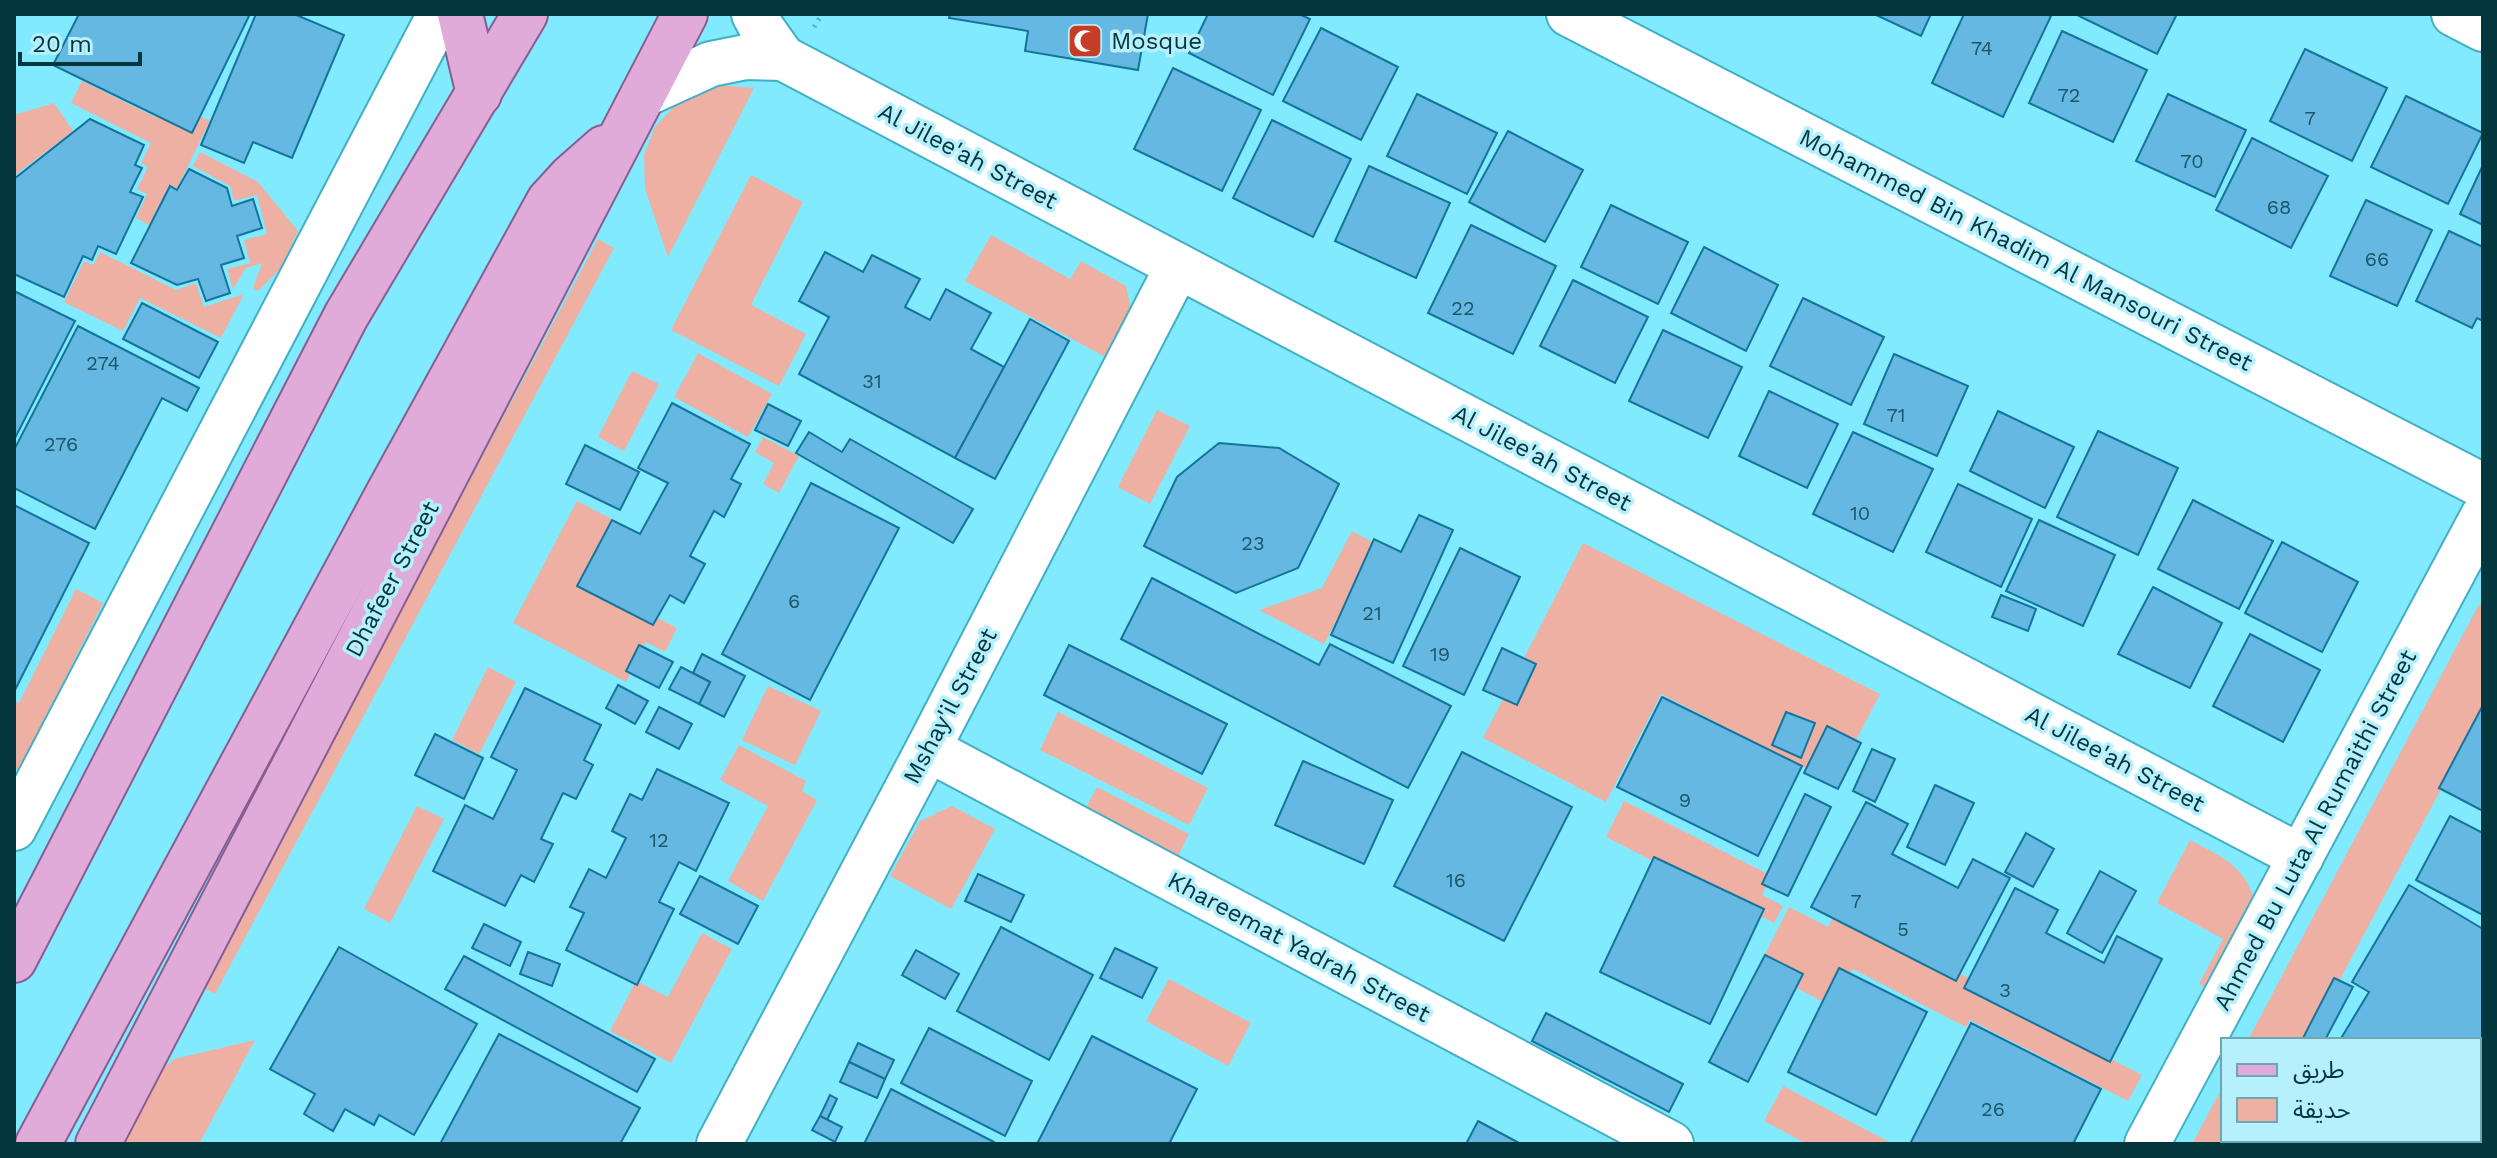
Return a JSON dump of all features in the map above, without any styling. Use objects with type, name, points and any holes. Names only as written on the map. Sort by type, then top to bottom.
[{"type":"main road","points":[[460,14],[479,94]]},
{"type":"main road","points":[[14,960],[346,316],[525,14]]},
{"type":"main road","name":"Dhafeer Street","points":[[101,1142],[154,1032],[685,14]]},
{"type":"main road","points":[[38,1144],[549,201],[571,177],[623,133]]},
{"type":"street","points":[[14,828],[440,14]]},
{"type":"street","name":"Al Jilee'ah Street","points":[[754,14],[783,58]]},
{"type":"street","name":"Mohammed Bin Khadim Al Mansouri Street","points":[[1569,14],[2483,486]]},
{"type":"street","points":[[2454,14],[2483,29]]},
{"type":"street","name":"Al Jilee'ah Street","points":[[643,95],[711,64],[746,57],[783,58],[2301,857]]},
{"type":"street","name":"Mshay'il Street","points":[[719,1144],[1178,266]]},
{"type":"street","name":"Ahmed Bu Luta Al Rumaithi Street","points":[[2147,1144],[2483,516]]},
{"type":"street","name":"Khareemat Yadrah Street","points":[[928,749],[1671,1144]]},
{"type":"green space","points":[[82,81],[155,117],[165,99],[210,121],[177,188],[169,185],[149,225],[136,218],[147,194],[137,189],[148,167],[141,163],[151,143],[71,103]]},
{"type":"green space","points":[[719,85],[754,88],[668,257],[645,189],[644,155],[655,127],[682,98]]},
{"type":"green space","points":[[54,103],[73,131],[14,176],[14,115]]},
{"type":"green space","points":[[200,152],[258,182],[298,231],[281,268],[258,291],[253,288],[262,263],[246,268],[233,289],[227,269],[250,263],[244,240],[267,234],[257,195],[234,201],[230,186],[193,166]]},
{"type":"green space","points":[[751,175],[803,202],[751,305],[806,334],[779,386],[671,330]]},
{"type":"green space","points":[[991,235],[1070,279],[1081,261],[1126,286],[1133,318],[1109,359],[965,281]]},
{"type":"green space","points":[[598,239],[614,248],[215,994],[200,986]]},
{"type":"green space","points":[[100,252],[176,290],[196,283],[204,307],[244,294],[221,338],[140,298],[123,331],[64,302],[84,261],[93,265]]},
{"type":"green space","points":[[698,353],[772,394],[748,437],[674,397]]},
{"type":"green space","points":[[632,371],[659,384],[624,451],[598,437]]},
{"type":"green space","points":[[1157,410],[1190,426],[1150,504],[1118,487]]},
{"type":"green space","points":[[763,437],[799,456],[779,493],[763,484],[774,463],[755,452]]},
{"type":"green space","points":[[577,501],[621,524],[590,583],[677,628],[665,652],[646,642],[626,682],[513,623]]},
{"type":"green space","points":[[1352,531],[1376,544],[1324,644],[1259,610],[1322,588]]},
{"type":"green space","points":[[1583,543],[1880,694],[1834,783],[1661,694],[1606,802],[1483,738]]},
{"type":"green space","points":[[76,589],[103,603],[19,770],[14,768],[14,701],[19,703]]},
{"type":"green space","points":[[2483,604],[2483,710],[2309,1038],[2249,1038],[2478,606]]},
{"type":"green space","points":[[488,667],[516,682],[479,754],[452,740]]},
{"type":"green space","points":[[768,686],[821,711],[795,765],[742,740]]},
{"type":"green space","points":[[1058,712],[1208,788],[1189,825],[1040,750]]},
{"type":"green space","points":[[739,745],[806,781],[802,791],[817,800],[763,901],[728,881],[768,806],[720,780]]},
{"type":"green space","points":[[1097,787],[1189,834],[1172,868],[1079,821]]},
{"type":"green space","points":[[1624,801],[1772,876],[1762,895],[1783,906],[1774,923],[1606,837]]},
{"type":"green space","points":[[417,806],[444,819],[390,923],[364,909]]},
{"type":"green space","points":[[952,806],[995,829],[951,909],[890,876],[920,821]]},
{"type":"green space","points":[[2190,840],[2233,865],[2247,882],[2257,908],[2213,991],[2199,984],[2223,939],[2157,903]]},
{"type":"green space","points":[[1789,907],[1828,927],[1837,910],[1994,991],[1992,998],[2142,1075],[2128,1101],[1970,1020],[1966,1027],[1853,969],[1833,1007],[1758,968]]},
{"type":"green space","points":[[702,933],[732,949],[671,1063],[610,1031],[636,981],[668,997]]},
{"type":"green space","points":[[1169,979],[1251,1023],[1228,1066],[1146,1021]]},
{"type":"green space","points":[[255,1040],[199,1144],[125,1144],[137,1105],[156,1075],[174,1059]]},
{"type":"green space","points":[[1783,1086],[1893,1144],[1807,1144],[1764,1121]]},
{"type":"green space","points":[[2221,1090],[2221,1142],[2254,1142],[2253,1144],[2192,1144]]},
{"type":"building","points":[[79,14],[250,14],[192,133],[53,65]]},
{"type":"building","points":[[256,14],[294,14],[344,35],[292,158],[253,142],[244,163],[201,145]]},
{"type":"building","name":"Mosque","points":[[950,14],[1148,14],[1138,70],[1025,51],[1028,31],[949,18]]},
{"type":"building","points":[[1208,14],[1299,14],[1310,19],[1273,95],[1189,53]]},
{"type":"building","points":[[1874,14],[1931,14],[1921,36]]},
{"type":"building","points":[[1964,14],[2051,16],[2003,117],[1932,83]]},
{"type":"building","points":[[2080,14],[2177,14],[2157,54]]},
{"type":"building","points":[[1321,28],[1398,67],[1361,140],[1283,101]]},
{"type":"building","points":[[2062,31],[2147,70],[2113,142],[2029,103]]},
{"type":"building","points":[[2305,49],[2387,88],[2352,161],[2270,121]]},
{"type":"building","points":[[1173,68],[1261,110],[1222,191],[1134,149]]},
{"type":"building","points":[[1417,94],[1497,133],[1467,194],[1387,156]]},
{"type":"building","points":[[2168,94],[2246,130],[2215,197],[2136,161]]},
{"type":"building","points":[[2406,96],[2483,133],[2448,204],[2371,167]]},
{"type":"building","points":[[90,119],[144,145],[135,165],[142,168],[130,192],[143,197],[116,254],[98,246],[92,260],[83,256],[64,297],[14,274],[14,179]]},
{"type":"building","points":[[1272,120],[1351,159],[1313,237],[1233,198]]},
{"type":"building","points":[[1508,131],[1583,170],[1545,242],[1469,202]]},
{"type":"building","points":[[2252,138],[2328,176],[2291,248],[2216,210]]},
{"type":"building","points":[[2483,165],[2483,225],[2460,214]]},
{"type":"building","points":[[1369,166],[1450,203],[1416,278],[1335,241]]},
{"type":"building","points":[[189,169],[227,188],[232,206],[253,199],[262,228],[237,236],[244,258],[221,265],[230,293],[206,301],[198,279],[177,285],[131,263],[170,186],[177,190]]},
{"type":"building","points":[[2366,200],[2432,230],[2397,306],[2330,276]]},
{"type":"building","points":[[1611,205],[1688,242],[1658,304],[1581,267]]},
{"type":"building","points":[[1471,225],[1556,266],[1513,354],[1428,313]]},
{"type":"building","points":[[2449,231],[2483,247],[2483,321],[2477,318],[2472,328],[2416,301]]},
{"type":"building","points":[[1704,247],[1778,285],[1746,351],[1671,313]]},
{"type":"building","points":[[825,252],[863,272],[872,255],[920,279],[905,307],[930,320],[946,289],[991,313],[971,349],[1004,367],[955,458],[799,374],[829,317],[799,301]]},
{"type":"building","points":[[1573,280],[1648,317],[1615,383],[1540,346]]},
{"type":"building","points":[[14,291],[75,321],[14,440]]},
{"type":"building","points":[[1803,298],[1884,337],[1851,405],[1770,366]]},
{"type":"building","points":[[142,303],[218,342],[199,378],[123,339]]},
{"type":"building","points":[[1030,319],[1069,341],[995,479],[955,458]]},
{"type":"building","points":[[78,326],[199,388],[187,411],[162,398],[95,529],[14,488],[14,450]]},
{"type":"building","points":[[1663,330],[1742,367],[1708,438],[1629,401]]},
{"type":"building","points":[[1894,354],[1968,386],[1937,456],[1864,424]]},
{"type":"building","points":[[1769,391],[1838,424],[1807,488],[1739,456]]},
{"type":"building","points":[[672,403],[750,444],[731,479],[741,484],[724,517],[714,511],[690,556],[705,564],[684,603],[670,595],[653,625],[577,586],[612,520],[640,534],[668,483],[638,468]]},
{"type":"building","points":[[768,404],[801,421],[788,446],[755,430]]},
{"type":"building","points":[[1998,411],[2074,447],[2045,508],[1970,471]]},
{"type":"building","points":[[2098,431],[2178,468],[2138,555],[2057,517]]},
{"type":"building","points":[[809,432],[842,452],[850,439],[973,509],[953,543],[796,453]]},
{"type":"building","points":[[1853,432],[1933,469],[1893,552],[1813,514]]},
{"type":"building","points":[[1219,443],[1279,448],[1339,484],[1298,568],[1236,593],[1144,546],[1177,477]]},
{"type":"building","points":[[585,445],[639,472],[620,510],[566,484]]},
{"type":"building","points":[[811,483],[899,528],[810,700],[722,654]]},
{"type":"building","points":[[1958,484],[2032,519],[2001,587],[1926,552]]},
{"type":"building","points":[[2193,500],[2273,541],[2239,609],[2158,569]]},
{"type":"building","points":[[14,505],[89,543],[14,692]]},
{"type":"building","points":[[1419,515],[1453,530],[1393,663],[1331,635],[1374,539],[1401,552]]},
{"type":"building","points":[[2039,520],[2115,555],[2083,626],[2006,591]]},
{"type":"building","points":[[2282,542],[2358,582],[2322,652],[2245,613]]},
{"type":"building","points":[[1460,548],[1520,577],[1464,695],[1403,666]]},
{"type":"building","points":[[1152,578],[1319,665],[1330,644],[1451,706],[1408,788],[1121,639]]},
{"type":"building","points":[[2153,587],[2222,623],[2190,688],[2118,654]]},
{"type":"building","points":[[2001,595],[2036,609],[2028,631],[1992,617]]},
{"type":"building","points":[[2250,634],[2320,670],[2283,742],[2213,706]]},
{"type":"building","points":[[639,645],[673,662],[659,688],[626,671]]},
{"type":"building","points":[[1069,645],[1227,724],[1202,774],[1044,695]]},
{"type":"building","points":[[1502,648],[1536,664],[1517,705],[1483,690]]},
{"type":"building","points":[[702,654],[745,676],[724,717],[699,704],[710,682],[693,673]]},
{"type":"building","points":[[681,667],[710,682],[699,704],[669,689]]},
{"type":"building","points":[[618,685],[648,701],[635,724],[606,708]]},
{"type":"building","points":[[525,688],[601,725],[584,760],[593,765],[576,799],[563,793],[541,839],[553,844],[534,882],[521,875],[505,906],[433,871],[465,805],[493,819],[517,770],[491,757]]},
{"type":"building","points":[[1662,697],[1802,766],[1758,856],[1617,787]]},
{"type":"building","points":[[2483,705],[2483,811],[2439,788]]},
{"type":"building","points":[[659,707],[692,724],[679,749],[646,732]]},
{"type":"building","points":[[1786,712],[1815,723],[1801,758],[1772,745]]},
{"type":"building","points":[[1827,726],[1861,743],[1838,789],[1804,773]]},
{"type":"building","points":[[435,734],[483,758],[464,799],[415,775]]},
{"type":"building","points":[[1872,749],[1895,759],[1875,802],[1853,791]]},
{"type":"building","points":[[1462,752],[1572,807],[1504,941],[1394,886]]},
{"type":"building","points":[[1303,761],[1393,800],[1364,864],[1275,825]]},
{"type":"building","points":[[657,769],[729,803],[696,871],[679,862],[659,902],[674,909],[637,985],[566,950],[584,913],[570,907],[589,869],[606,878],[626,838],[612,831],[630,794],[642,800]]},
{"type":"building","points":[[1935,785],[1974,803],[1945,865],[1907,847]]},
{"type":"building","points":[[1805,794],[1831,807],[1788,896],[1762,884]]},
{"type":"building","points":[[1866,802],[1908,824],[1892,854],[1958,888],[1973,859],[2010,878],[1956,981],[1811,907]]},
{"type":"building","points":[[2450,816],[2483,833],[2483,915],[2416,880]]},
{"type":"building","points":[[2026,833],[2054,849],[2033,887],[2005,872]]},
{"type":"building","points":[[1654,857],[1764,909],[1710,1024],[1600,972]]},
{"type":"building","points":[[2100,871],[2136,891],[2102,953],[2067,933]]},
{"type":"building","points":[[978,874],[1024,895],[1011,922],[965,901]]},
{"type":"building","points":[[700,876],[758,906],[738,944],[680,914]]},
{"type":"building","points":[[2409,885],[2483,929],[2483,1067],[2481,1038],[2341,1038],[2369,992],[2352,982]]},
{"type":"building","points":[[2015,888],[2058,910],[2046,933],[2104,963],[2117,936],[2162,959],[2110,1062],[1964,988]]},
{"type":"building","points":[[484,924],[521,942],[510,966],[472,948]]},
{"type":"building","points":[[1001,927],[1093,975],[1049,1060],[957,1011]]},
{"type":"building","points":[[339,947],[477,1024],[414,1135],[379,1115],[374,1125],[345,1109],[333,1131],[304,1114],[315,1094],[270,1069]]},
{"type":"building","points":[[1115,948],[1157,968],[1142,998],[1100,978]]},
{"type":"building","points":[[916,950],[959,974],[945,999],[902,975]]},
{"type":"building","points":[[528,952],[560,964],[552,986],[520,974]]},
{"type":"building","points":[[1765,955],[1803,974],[1748,1082],[1709,1062]]},
{"type":"building","points":[[464,956],[655,1059],[637,1092],[445,989]]},
{"type":"building","points":[[1839,968],[1927,1012],[1876,1115],[1788,1072]]},
{"type":"building","points":[[2334,978],[2353,987],[2326,1038],[2303,1038]]},
{"type":"building","points":[[1546,1013],[1683,1084],[1669,1112],[1532,1041]]},
{"type":"building","points":[[1971,1023],[2101,1089],[2073,1144],[1910,1144]]},
{"type":"building","points":[[929,1028],[1032,1081],[1005,1136],[901,1083]]},
{"type":"building","points":[[499,1034],[640,1108],[620,1144],[440,1144]]},
{"type":"building","points":[[1092,1036],[1197,1089],[1169,1144],[1037,1144]]},
{"type":"building","points":[[858,1043],[894,1060],[885,1079],[849,1062]]},
{"type":"building","points":[[849,1062],[885,1079],[877,1098],[840,1082]]},
{"type":"building","points":[[2483,1074],[2483,1144],[2410,1144],[2481,1142]]},
{"type":"building","points":[[891,1089],[994,1142],[993,1144],[864,1144]]},
{"type":"building","points":[[830,1095],[837,1099],[827,1120],[820,1116]]},
{"type":"building","points":[[820,1116],[842,1127],[835,1142],[812,1130]]},
{"type":"building","points":[[1478,1121],[1521,1144],[1466,1144]]},
{"type":"place","name":"Mosque","points":[[1085,41]]}]
